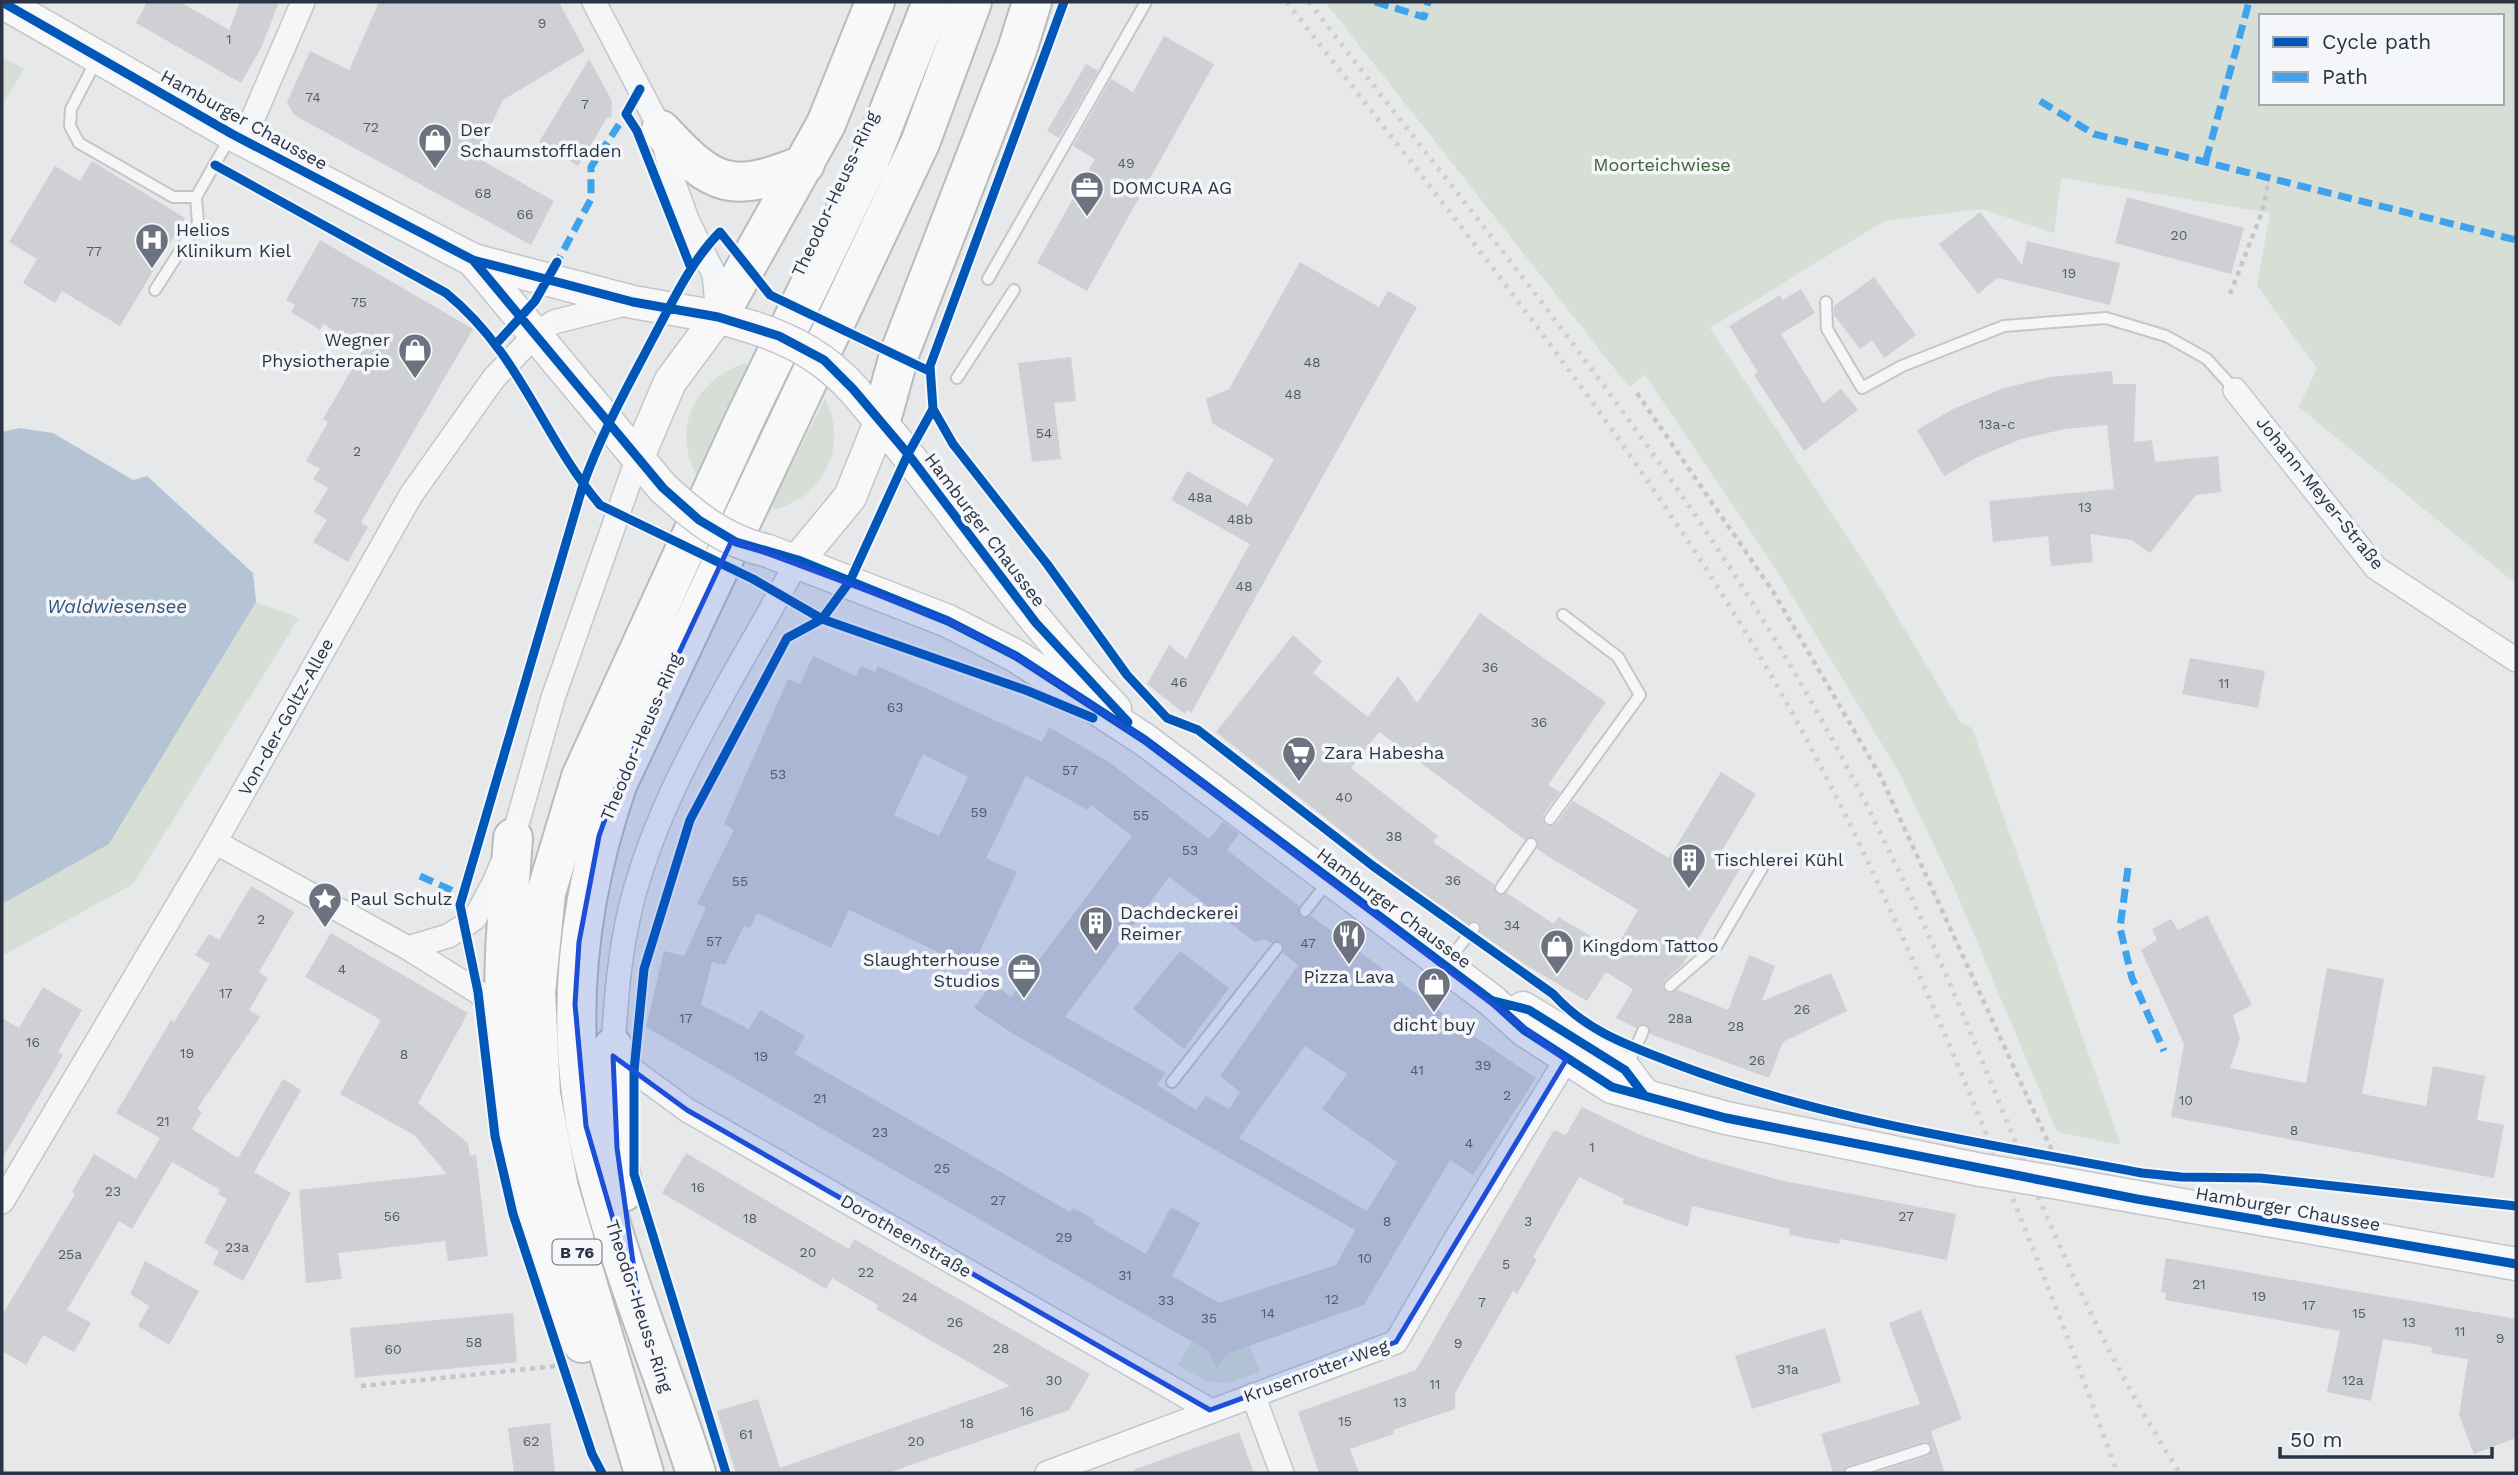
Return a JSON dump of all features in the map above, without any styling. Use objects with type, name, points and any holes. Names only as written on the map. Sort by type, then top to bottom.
[{"type":"highway","points":[[718,317],[840,94],[875,2]]},
{"type":"highway","name":"Theodor-Heuss-Ring","points":[[643,1471],[563,1201],[541,1094],[536,992],[546,893],[581,777],[743,423],[869,162],[932,2]]},
{"type":"highway","name":"Theodor-Heuss-Ring","points":[[696,1473],[640,1312],[592,1157],[577,1049],[575,1004],[579,942],[600,836],[617,785],[914,155],[972,2]]},
{"type":"highway","points":[[881,421],[900,352],[1012,63],[1032,2]]},
{"type":"highway","points":[[661,130],[695,165],[736,184],[758,182],[804,164]]},
{"type":"highway","points":[[513,838],[505,1016],[508,1066],[523,1159],[559,1289],[597,1380],[643,1471]]},
{"type":"highway","points":[[613,1047],[617,1147],[640,1312]]},
{"type":"main road","name":"Hamburger Chaussee","points":[[2,2],[238,137],[473,260],[633,302],[718,317],[779,336],[824,360],[881,421],[1035,622],[1145,740]]},
{"type":"main road","name":"Hamburger Chaussee","points":[[473,260],[663,488],[699,520],[719,533],[798,560],[948,621],[1005,650],[1145,740],[1491,1000],[1524,1030],[1566,1060],[1612,1087],[1726,1118],[1981,1170],[2051,1169],[2516,1264]]},
{"type":"main road","points":[[638,457],[670,382],[718,317]]},
{"type":"main road","points":[[798,560],[850,497],[881,421]]},
{"type":"main road","name":"Hamburger Chaussee","points":[[1491,1000],[1529,1010],[1625,1070],[1644,1095]]},
{"type":"street","points":[[238,137],[303,2]]},
{"type":"street","points":[[594,2],[661,130],[673,181],[688,222],[714,274],[718,317]]},
{"type":"street","name":"Von-der-Goltz-Allee","points":[[2,1202],[215,842],[411,495],[494,378],[536,334],[554,322],[633,302]]},
{"type":"street","name":"Johann-Meyer-Straße","points":[[2235,390],[2376,568],[2516,660]]},
{"type":"street","points":[[408,948],[448,936],[475,918],[513,838],[553,698],[638,457]]},
{"type":"street","points":[[613,1047],[617,971],[629,910],[667,802],[798,560]]},
{"type":"street","points":[[215,842],[408,948],[478,992],[505,1016]]},
{"type":"street","name":"Dorotheenstraße","points":[[613,1047],[634,1071],[687,1110],[1210,1410]]},
{"type":"street","name":"Krusenrotter Weg","points":[[1046,1473],[1396,1342],[1566,1060]]},
{"type":"street","points":[[1252,1395],[1282,1473]]},
{"type":"lane","points":[[988,279],[1146,2]]},
{"type":"lane","points":[[98,57],[71,109],[70,126],[79,143],[173,197],[197,197]]},
{"type":"lane","points":[[155,290],[198,223],[197,197],[238,137]]},
{"type":"lane","points":[[957,378],[1014,290]]},
{"type":"lane","points":[[1826,302],[1828,329],[1862,388],[1902,366],[2004,326],[2106,318],[2166,336],[2207,359],[2235,390]]},
{"type":"lane","points":[[1550,819],[1640,695],[1618,657],[1563,615]]},
{"type":"lane","points":[[1501,888],[1531,844]]},
{"type":"lane","points":[[1670,986],[1717,945],[1762,868]]},
{"type":"lane","points":[[1305,911],[1329,880]]},
{"type":"lane","points":[[1444,966],[1474,928]]},
{"type":"lane","points":[[1172,1082],[1277,948]]},
{"type":"lane","points":[[1625,1070],[1643,1031]]},
{"type":"lane","points":[[1850,1473],[1925,1449]]},
{"type":"path","points":[[2230,294],[2262,212],[2269,180]]},
{"type":"path","points":[[1637,393],[1774,593],[1881,777],[2051,1169]]},
{"type":"path","points":[[360,1386],[563,1365]]},
{"type":"highlighted area","points":[[732,540],[948,621],[1016,656],[1145,740],[1566,1060],[1396,1342],[1210,1410],[687,1110],[613,1056],[617,1148],[640,1312],[586,1126],[575,1004],[579,942],[599,836],[617,785]]},
{"type":"green space","name":"Moorteichwiese","points":[[1325,2],[2516,2],[2516,584],[2299,407],[2317,368],[2257,286],[2270,213],[2061,178],[2054,233],[1982,209],[1884,221],[1710,328],[1871,573],[1961,723],[1972,728],[2121,1145],[2057,1132],[1954,887],[1899,772],[1777,571],[1645,375],[1629,387]]},
{"type":"green space","points":[[2,57],[24,69],[2,105]]},
{"type":"green space","points":[[746,363],[748,365],[700,472],[696,474],[686,439],[693,406],[714,380]]},
{"type":"green space","points":[[825,399],[832,416],[834,434],[833,451],[827,467],[819,481],[807,493],[792,503],[775,509],[770,507]]},
{"type":"green space","points":[[256,602],[299,618],[133,884],[2,956],[2,904],[109,844]]},
{"type":"green space","points":[[1192,1342],[1220,1351],[1249,1345],[1260,1372],[1226,1383],[1210,1382],[1178,1365]]},
{"type":"water","name":"Waldwiesensee","points":[[19,428],[53,433],[133,480],[147,476],[253,573],[256,602],[109,844],[2,904],[2,432]]},
{"type":"building","points":[[147,2],[180,2],[229,30],[240,2],[279,2],[261,48],[241,83],[136,23]]},
{"type":"building","points":[[379,2],[559,2],[585,51],[503,100],[476,157],[554,201],[531,245],[294,115],[287,102],[310,51],[349,70]]},
{"type":"building","points":[[1164,36],[1214,64],[1087,291],[1037,263],[1095,159],[1073,146],[1111,79],[1133,92]]},
{"type":"building","points":[[589,59],[612,101],[611,118],[607,118],[578,166],[539,142]]},
{"type":"building","points":[[1086,64],[1098,71],[1059,138],[1047,131]]},
{"type":"building","points":[[92,161],[185,218],[120,326],[62,291],[55,303],[23,283],[37,259],[9,242],[55,166],[80,181]]},
{"type":"building","points":[[2127,197],[2244,228],[2231,274],[2115,243]]},
{"type":"building","points":[[1980,212],[2022,265],[2027,241],[2120,263],[2110,305],[1997,278],[1978,294],[1939,244]]},
{"type":"building","points":[[320,240],[473,329],[361,522],[368,527],[348,562],[313,542],[327,520],[314,512],[328,488],[313,479],[320,469],[306,461],[328,422],[323,419],[364,348],[323,324],[320,330],[291,312],[295,305],[286,300]]},
{"type":"building","points":[[1300,262],[1379,307],[1388,291],[1417,307],[1191,713],[1187,710],[1185,714],[1147,684],[1169,645],[1186,659],[1250,544],[1171,500],[1187,471],[1248,506],[1274,459],[1212,423],[1206,399],[1229,389]]},
{"type":"building","points":[[1874,277],[1916,335],[1884,358],[1872,340],[1860,349],[1834,315],[1834,306]]},
{"type":"building","points":[[1801,289],[1815,313],[1781,334],[1823,403],[1841,389],[1858,410],[1804,451],[1754,375],[1758,372],[1729,326],[1780,295],[1783,300]]},
{"type":"building","points":[[1071,357],[1076,401],[1054,403],[1061,459],[1032,462],[1018,363]]},
{"type":"building","points":[[2112,371],[2113,384],[2136,384],[2134,442],[2152,440],[2155,462],[2218,456],[2221,492],[2196,495],[2150,553],[2132,540],[2090,534],[2093,562],[2051,566],[2048,536],[1993,542],[1989,501],[2114,489],[2107,425],[2065,429],[2021,439],[1978,457],[1944,476],[1917,430],[1953,409],[2004,388],[2050,377]]},
{"type":"building","points":[[1480,613],[1606,702],[1548,785],[1560,792],[1543,815],[1546,826],[1556,824],[1573,801],[1669,858],[1721,772],[1756,794],[1718,857],[1740,869],[1683,964],[1665,980],[1662,987],[1667,993],[1678,990],[1728,1010],[1749,955],[1775,966],[1762,1001],[1831,973],[1847,1011],[1783,1042],[1769,1078],[1650,1034],[1646,1024],[1636,1028],[1616,1018],[1633,989],[1606,972],[1587,1001],[1529,967],[1480,933],[1478,921],[1467,924],[1399,876],[1216,732],[1293,635],[1322,661],[1313,673],[1368,717],[1398,676],[1417,703]],"holes":[[[1379,732],[1525,840],[1536,838],[1537,849],[1638,910],[1615,950],[1558,917],[1554,924],[1507,893],[1496,894],[1494,884],[1433,842],[1438,836],[1351,768]]]},
{"type":"building","points":[[813,656],[856,676],[861,666],[875,672],[878,666],[1042,742],[1049,727],[1109,762],[1209,839],[1223,822],[1239,834],[1227,850],[1299,906],[1300,917],[1311,916],[1478,1039],[1536,1078],[1473,1175],[1450,1160],[1364,1305],[1226,1354],[1217,1368],[1208,1351],[646,1027],[664,951],[684,956],[706,908],[697,904],[734,830],[724,824],[788,679],[800,684]],"holes":[[[923,754],[968,777],[939,836],[894,815]],[[1026,776],[1088,810],[1091,805],[1132,836],[1011,997],[992,983],[974,1008],[1015,1035],[1355,1230],[1336,1265],[1219,1303],[1172,1276],[1200,1223],[1171,1207],[1146,1254],[1093,1223],[1095,1220],[1073,1208],[1070,1212],[795,1054],[805,1036],[760,1010],[749,1029],[701,1005],[712,962],[725,965],[744,926],[750,928],[757,913],[831,948],[849,910],[972,968],[1017,872],[986,858]],[[1169,877],[1255,942],[1265,939],[1271,943],[1281,941],[1284,946],[1283,953],[1298,965],[1220,1076],[1240,1092],[1229,1109],[1206,1096],[1196,1110],[1157,1085],[1166,1073],[1065,1017]],[[1305,1046],[1347,1074],[1322,1109],[1397,1162],[1367,1211],[1239,1138]]]},
{"type":"building","points":[[2190,658],[2265,671],[2258,708],[2182,694]]},
{"type":"building","points":[[251,886],[294,912],[259,972],[268,978],[249,1010],[260,1017],[197,1109],[202,1112],[192,1129],[238,1158],[283,1079],[301,1090],[254,1172],[291,1193],[243,1281],[213,1264],[219,1251],[204,1243],[227,1199],[218,1194],[220,1190],[172,1162],[132,1229],[119,1221],[67,1310],[91,1323],[74,1352],[43,1335],[26,1365],[2,1351],[2,1315],[75,1194],[72,1192],[94,1154],[136,1179],[160,1138],[116,1113],[171,1020],[174,1022],[210,964],[195,955],[209,934],[219,940]]},
{"type":"building","points":[[2207,915],[2252,1005],[2233,1015],[2240,1039],[2230,1068],[2306,1083],[2327,968],[2384,979],[2362,1094],[2426,1106],[2433,1066],[2485,1076],[2477,1120],[2504,1125],[2494,1178],[2171,1117],[2184,1044],[2141,950],[2157,940],[2152,929],[2171,919],[2178,930]]},
{"type":"building","points":[[331,933],[468,1013],[418,1103],[468,1143],[470,1156],[476,1155],[488,1256],[448,1261],[445,1241],[338,1253],[342,1279],[306,1283],[299,1190],[447,1174],[414,1135],[340,1094],[381,1020],[305,977]]},
{"type":"building","points":[[1180,951],[1229,988],[1184,1049],[1133,1009]]},
{"type":"building","points":[[43,987],[82,1010],[58,1052],[63,1055],[2,1159],[2,1018],[19,1028]]},
{"type":"building","points":[[1582,1107],[1643,1136],[1701,1158],[1779,1180],[1956,1214],[1947,1260],[1840,1239],[1839,1244],[1789,1235],[1790,1229],[1692,1206],[1688,1227],[1622,1203],[1624,1199],[1579,1177],[1533,1257],[1537,1259],[1517,1294],[1513,1291],[1455,1393],[1455,1409],[1393,1430],[1394,1434],[1350,1449],[1359,1473],[1319,1473],[1298,1412],[1416,1370],[1554,1130],[1566,1135]]},
{"type":"building","points":[[686,1153],[849,1249],[854,1239],[1090,1374],[1069,1410],[888,1473],[736,1473],[717,1411],[758,1399],[780,1468],[1010,1386],[876,1309],[878,1305],[832,1278],[826,1289],[662,1193]]},
{"type":"building","points":[[2166,1258],[2516,1319],[2516,1438],[2474,1454],[2459,1415],[2468,1359],[2431,1353],[2432,1347],[2383,1339],[2371,1401],[2327,1392],[2340,1331],[2165,1300],[2166,1293],[2161,1292]]},
{"type":"building","points":[[145,1261],[199,1291],[169,1345],[138,1326],[149,1306],[130,1294]]},
{"type":"building","points":[[1921,1310],[1962,1419],[1931,1431],[1945,1473],[1875,1473],[1928,1456],[1933,1447],[1926,1441],[1848,1466],[1842,1473],[1833,1473],[1821,1434],[1920,1404],[1889,1323]]},
{"type":"building","points":[[513,1313],[517,1362],[355,1378],[350,1328]]},
{"type":"building","points":[[1825,1328],[1841,1382],[1752,1409],[1735,1356]]},
{"type":"building","points":[[550,1423],[555,1473],[514,1473],[508,1428]]},
{"type":"building","points":[[1239,1432],[1254,1473],[1134,1473],[1133,1470]]},
{"type":"railway","points":[[1287,2],[1464,230],[1579,384],[1688,542],[1772,677],[1860,844],[1937,1017],[2042,1273],[2117,1473]]},
{"type":"railway","points":[[1309,2],[1525,281],[1665,470],[1792,668],[1849,771],[1912,899],[2090,1312],[2148,1421],[2180,1473]]},
{"type":"marked path","points":[[1375,2],[1424,17],[1428,2]]},
{"type":"marked path","points":[[2206,160],[2249,2]]},
{"type":"marked path","points":[[2040,101],[2094,134],[2516,240]]},
{"type":"marked path","points":[[554,268],[591,199],[591,167],[626,114],[628,118]]},
{"type":"marked path","points":[[2128,868],[2120,928],[2132,978],[2164,1051]]},
{"type":"marked path","points":[[420,876],[462,895]]},
{"type":"cycle path","points":[[2,2],[232,134],[473,260],[633,302],[718,317],[779,336],[824,360],[853,389],[908,454],[1036,623],[1128,722]]},
{"type":"cycle path","points":[[726,1473],[634,1174],[634,1071],[644,969],[690,820],[787,638],[822,619],[850,581],[908,454],[933,409],[930,366],[1064,2]]},
{"type":"cycle path","points":[[640,89],[626,114],[637,131],[691,268]]},
{"type":"cycle path","points":[[215,165],[446,293],[472,317],[512,368],[562,451],[600,505],[753,579],[822,619],[1028,691],[1093,718]]},
{"type":"cycle path","points":[[602,1473],[592,1454],[513,1214],[495,1136],[478,992],[460,905],[583,485],[615,411],[674,297],[700,256],[720,232],[770,295],[929,371]]},
{"type":"cycle path","points":[[473,260],[663,488],[699,520],[736,542],[798,560],[948,621],[1016,656],[1145,740],[1491,1000],[1524,1030],[1612,1087],[1726,1118],[2137,1199],[2516,1264]]},
{"type":"cycle path","points":[[497,343],[535,301],[557,262]]},
{"type":"cycle path","points":[[933,409],[953,444],[1047,564],[1127,675],[1167,718],[1198,730],[1373,866],[1553,994],[1580,1018],[1610,1036],[1642,1051],[1733,1084],[1790,1101],[1906,1129],[2142,1173],[2181,1177],[2260,1178],[2516,1206]]},
{"type":"cycle path","points":[[1494,1001],[1529,1010],[1625,1070],[1644,1095]]},
{"type":"place","name":"Der Schaumstoffladen","points":[[435,170]]},
{"type":"place","name":"DOMCURA AG","points":[[1087,218]]},
{"type":"place","name":"Helios Klinikum Kiel","points":[[152,270]]},
{"type":"place","name":"Wegner Physiotherapie","points":[[415,380]]},
{"type":"place","name":"Zara Habesha","points":[[1299,783]]},
{"type":"place","name":"Tischlerei Kühl","points":[[1689,890]]},
{"type":"place","name":"Paul Schulz","points":[[325,929]]},
{"type":"place","name":"Dachdeckerei Reimer","points":[[1096,953]]},
{"type":"place","name":"Pizza Lava","points":[[1349,966]]},
{"type":"place","name":"Kingdom Tattoo","points":[[1557,976]]},
{"type":"place","name":"Slaughterhouse Studios","points":[[1024,1000]]},
{"type":"place","name":"dicht buy","points":[[1434,1014]]}]
